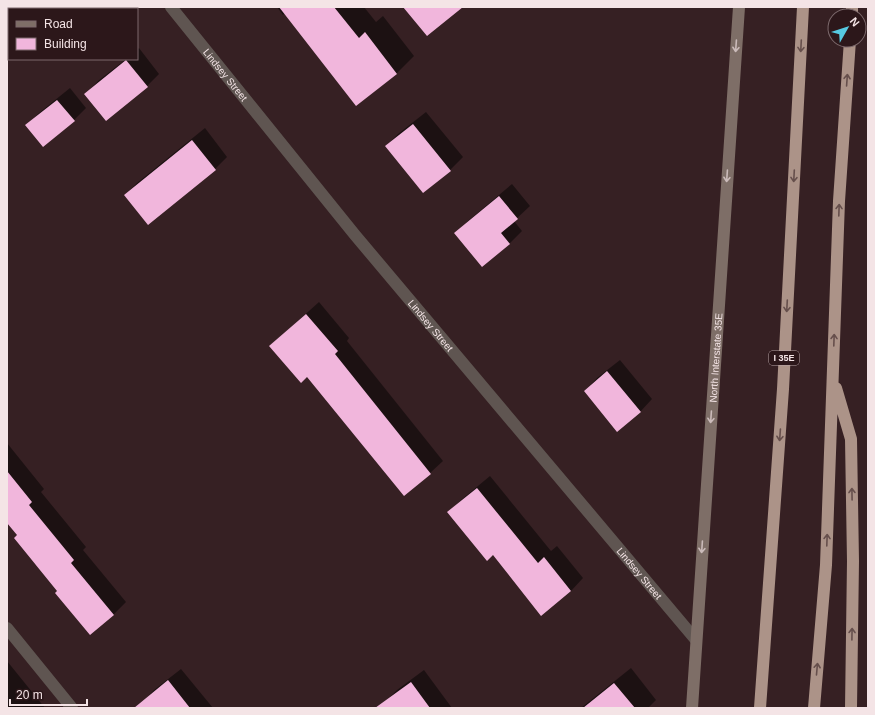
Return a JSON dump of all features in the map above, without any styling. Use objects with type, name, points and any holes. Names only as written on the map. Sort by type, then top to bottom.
[{"type":"highway","name":"I 35E","points":[[760,708],[783,389],[803,7]]},
{"type":"highway","points":[[814,708],[826,565],[839,201],[849,48]]},
{"type":"highway","points":[[833,379],[851,439],[853,561],[851,708]]},
{"type":"main road","name":"North Interstate 35E","points":[[692,708],[739,7]]},
{"type":"street","name":"Lindsey Street","points":[[171,7],[355,235],[696,640]]},
{"type":"street","points":[[7,628],[72,708]]},
{"type":"building","points":[[279,7],[334,7],[359,38],[365,32],[397,74],[356,106]]},
{"type":"building","points":[[403,7],[463,7],[427,36]]},
{"type":"building","points":[[126,60],[148,87],[106,121],[84,94]]},
{"type":"building","points":[[57,100],[75,121],[43,147],[25,125]]},
{"type":"building","points":[[413,124],[451,171],[423,193],[385,146]]},
{"type":"building","points":[[192,140],[216,170],[148,225],[124,195]]},
{"type":"building","points":[[499,196],[518,219],[501,233],[510,244],[482,267],[454,233]]},
{"type":"building","points":[[306,314],[338,351],[335,354],[431,474],[404,496],[307,377],[301,383],[269,346]]},
{"type":"building","points":[[607,371],[641,412],[617,432],[584,391]]},
{"type":"building","points":[[7,471],[32,502],[29,505],[74,560],[71,563],[114,615],[90,635],[55,593],[57,591],[14,538],[17,535],[7,523]]},
{"type":"building","points":[[477,488],[538,563],[544,557],[571,591],[541,616],[493,555],[487,561],[447,512]]},
{"type":"building","points":[[168,680],[190,708],[134,708]]},
{"type":"building","points":[[411,682],[430,708],[375,708]]},
{"type":"building","points":[[614,683],[635,708],[583,708]]}]
